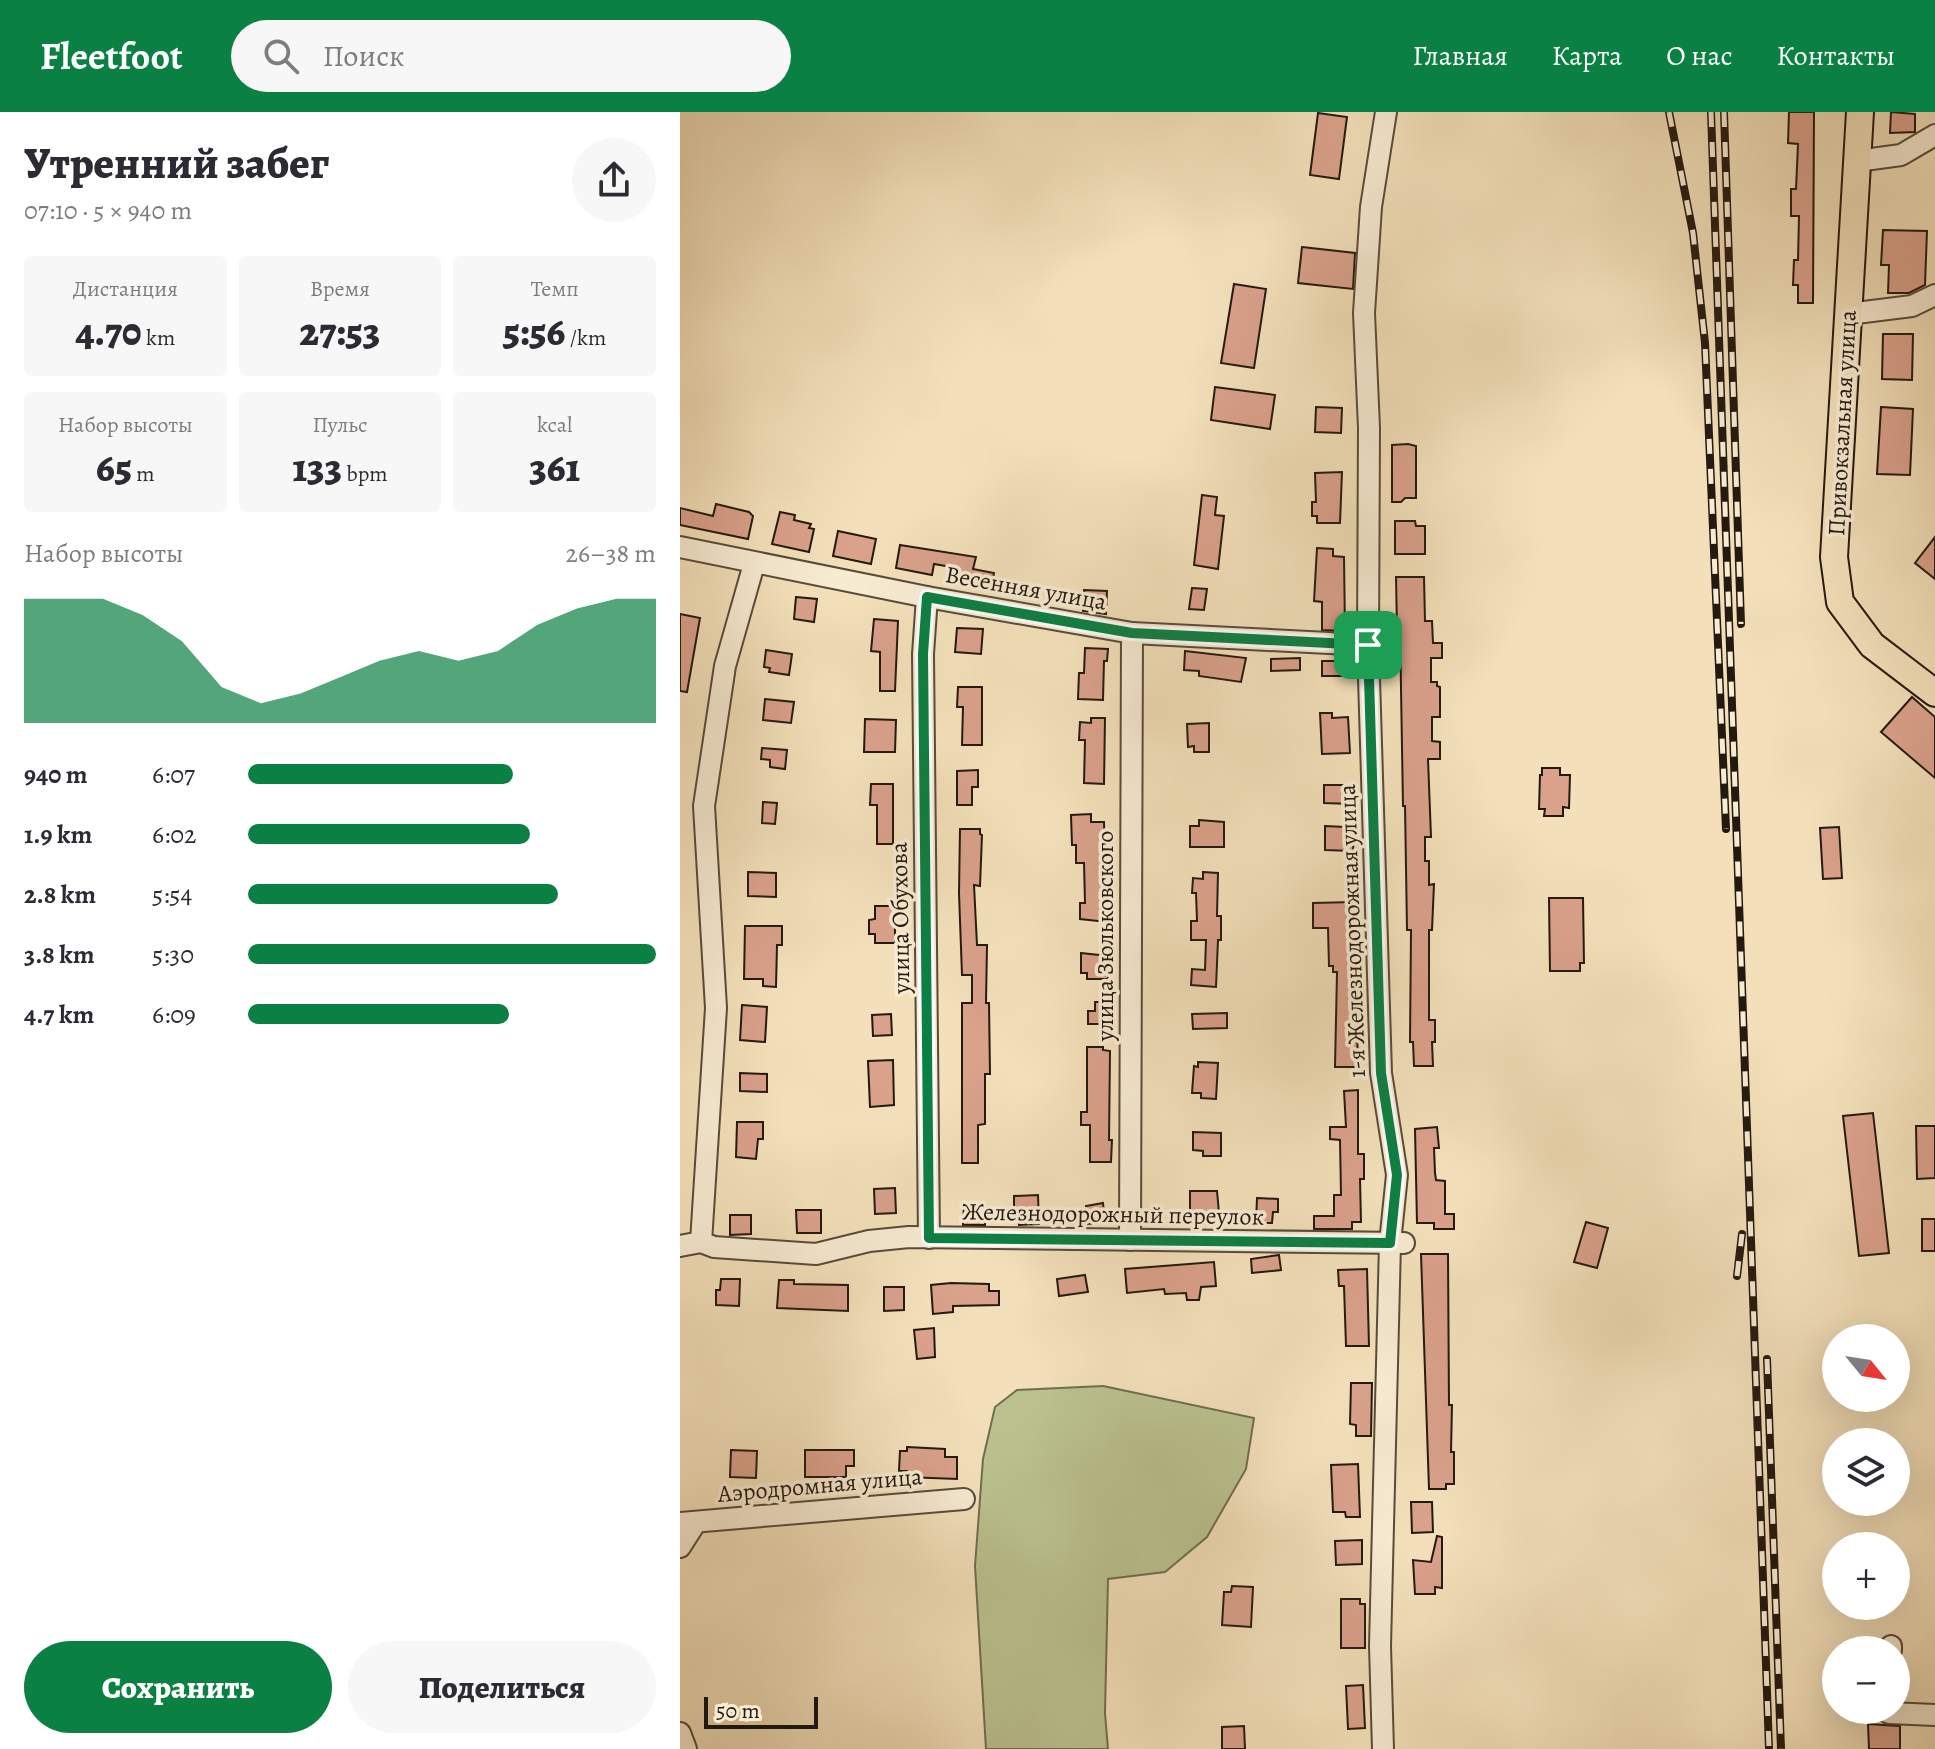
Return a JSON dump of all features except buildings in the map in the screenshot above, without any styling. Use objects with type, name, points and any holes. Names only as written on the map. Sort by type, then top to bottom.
[{"type":"main road","name":"Привокзальная улица","points":[[1860,112],[1834,557],[1840,602],[1872,645],[1935,693]]},
{"type":"street","name":"1-я Железнодорожная улица","points":[[1383,1749],[1380,1646],[1397,1243],[1397,1175],[1381,1073],[1368,645],[1369,428],[1364,313],[1371,207],[1386,112]]},
{"type":"street","points":[[1857,161],[1901,155],[1935,135]]},
{"type":"street","points":[[1848,314],[1912,306],[1935,295]]},
{"type":"street","name":"Весенняя улица","points":[[680,547],[927,597],[1132,633],[1368,645]]},
{"type":"street","points":[[701,1242],[716,1008],[704,806],[725,666],[754,564]]},
{"type":"street","name":"улица Обухова","points":[[927,597],[923,654],[929,1238]]},
{"type":"street","name":"улица Зюльковского","points":[[1130,1240],[1132,633]]},
{"type":"street","name":"Железнодорожный переулок","points":[[680,1246],[701,1242],[714,1247],[816,1254],[869,1241],[909,1237],[1397,1243]]},
{"type":"street","name":"Аэродромная улица","points":[[688,1523],[964,1499]]},
{"type":"street","points":[[680,1547],[688,1523]]},
{"type":"street","points":[[1910,1714],[1935,1715]]},
{"type":"street","points":[[680,1733],[686,1749]]},
{"type":"green space","points":[[1103,1386],[1254,1418],[1246,1469],[1207,1537],[1165,1572],[1108,1579],[1105,1713],[1108,1749],[986,1749],[975,1566],[983,1459],[995,1407],[1017,1390]]},
{"type":"railway","points":[[1669,112],[1693,233],[1705,343],[1726,829]]},
{"type":"railway","points":[[1711,112],[1769,1749]]},
{"type":"railway","points":[[1724,112],[1741,624]]},
{"type":"railway","points":[[1737,1276],[1742,1234]]},
{"type":"railway","points":[[1767,1359],[1781,1749]]},
{"type":"route","points":[[927,597],[1132,633],[1368,645],[1381,1073],[1397,1175],[1390,1243],[929,1238],[923,654],[927,597]]}]
